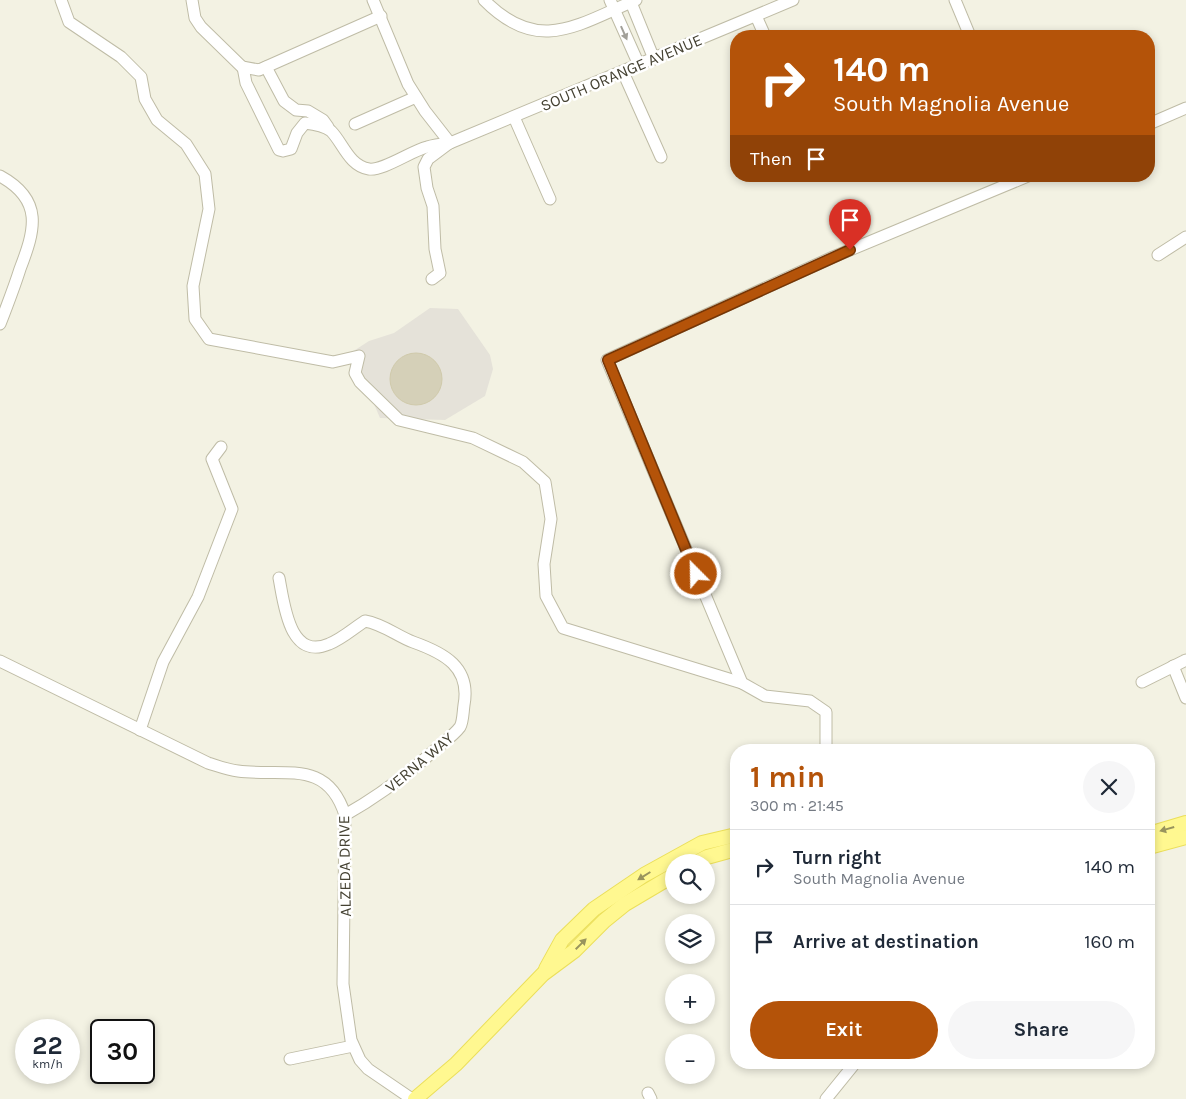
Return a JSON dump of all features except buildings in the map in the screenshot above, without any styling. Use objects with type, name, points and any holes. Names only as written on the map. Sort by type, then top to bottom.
[{"type":"main road","points":[[1155,832],[1186,823]]},
{"type":"main road","points":[[543,974],[562,940],[594,909],[644,875],[702,843],[730,836]]},
{"type":"main road","points":[[1155,845],[1186,837]]},
{"type":"main road","points":[[715,855],[730,851]]},
{"type":"main road","points":[[413,1099],[456,1064],[543,974],[574,951],[625,904],[665,880]]},
{"type":"street","points":[[61,0],[68,22],[121,57],[141,78],[145,99],[157,120],[186,144],[205,174],[209,209],[193,286],[195,319],[209,339],[333,362],[359,356],[355,373],[360,382],[399,420],[473,438],[522,462],[545,482],[551,519],[544,564],[546,596],[563,628],[742,683],[765,696],[810,701],[826,712],[826,744]]},
{"type":"street","points":[[192,0],[195,18],[201,27],[243,67],[259,70],[381,16]]},
{"type":"street","points":[[373,0],[408,84],[450,143]]},
{"type":"street","points":[[484,0],[500,16],[526,29],[544,31],[566,30],[612,5],[632,1],[654,59]]},
{"type":"street","name":"SOUTH ORANGE AVENUE","points":[[450,143],[793,0]]},
{"type":"street","points":[[955,0],[968,30]]},
{"type":"street","points":[[612,5],[638,65]]},
{"type":"street","points":[[756,16],[762,30]]},
{"type":"street","points":[[243,67],[246,83],[279,150],[283,152],[291,149],[297,133],[306,123],[331,131]]},
{"type":"street","points":[[266,67],[284,101],[296,110],[308,111],[323,120],[347,154],[358,165],[369,169],[382,166],[427,146],[450,143]]},
{"type":"street","points":[[623,72],[661,157]]},
{"type":"street","points":[[355,124],[416,97]]},
{"type":"street","points":[[1155,121],[1186,108]]},
{"type":"street","points":[[514,117],[550,199]]},
{"type":"street","points":[[432,279],[440,273],[435,249],[433,206],[427,188],[424,167],[428,159],[450,143]]},
{"type":"street","points":[[0,176],[21,190],[33,216],[32,238],[0,324]]},
{"type":"street","points":[[742,683],[608,360],[833,257],[1014,182]]},
{"type":"street","points":[[1158,255],[1186,237]]},
{"type":"street","points":[[140,730],[163,662],[198,596],[232,509],[212,460],[221,447]]},
{"type":"street","name":"VERNA WAY","points":[[279,578],[290,629],[301,642],[314,648],[329,645],[365,621],[376,622],[410,641],[440,652],[452,661],[461,675],[466,697],[461,726],[408,774],[373,799],[346,815]]},
{"type":"street","points":[[1142,682],[1186,660]]},
{"type":"street","name":"ALZEDA DRIVE","points":[[0,661],[216,765],[238,771],[298,772],[313,775],[334,790],[341,800],[346,815],[344,984],[353,1046],[360,1060],[368,1069],[413,1099]]},
{"type":"street","points":[[1173,666],[1186,698]]},
{"type":"street","points":[[290,1059],[353,1046]]},
{"type":"street","points":[[826,1099],[850,1069]]},
{"type":"shaded area","points":[[430,308],[458,309],[490,355],[493,369],[485,396],[445,420],[380,418],[352,352],[369,341],[394,333]]},
{"type":"route","points":[[696,574],[608,360],[850,250]]}]
